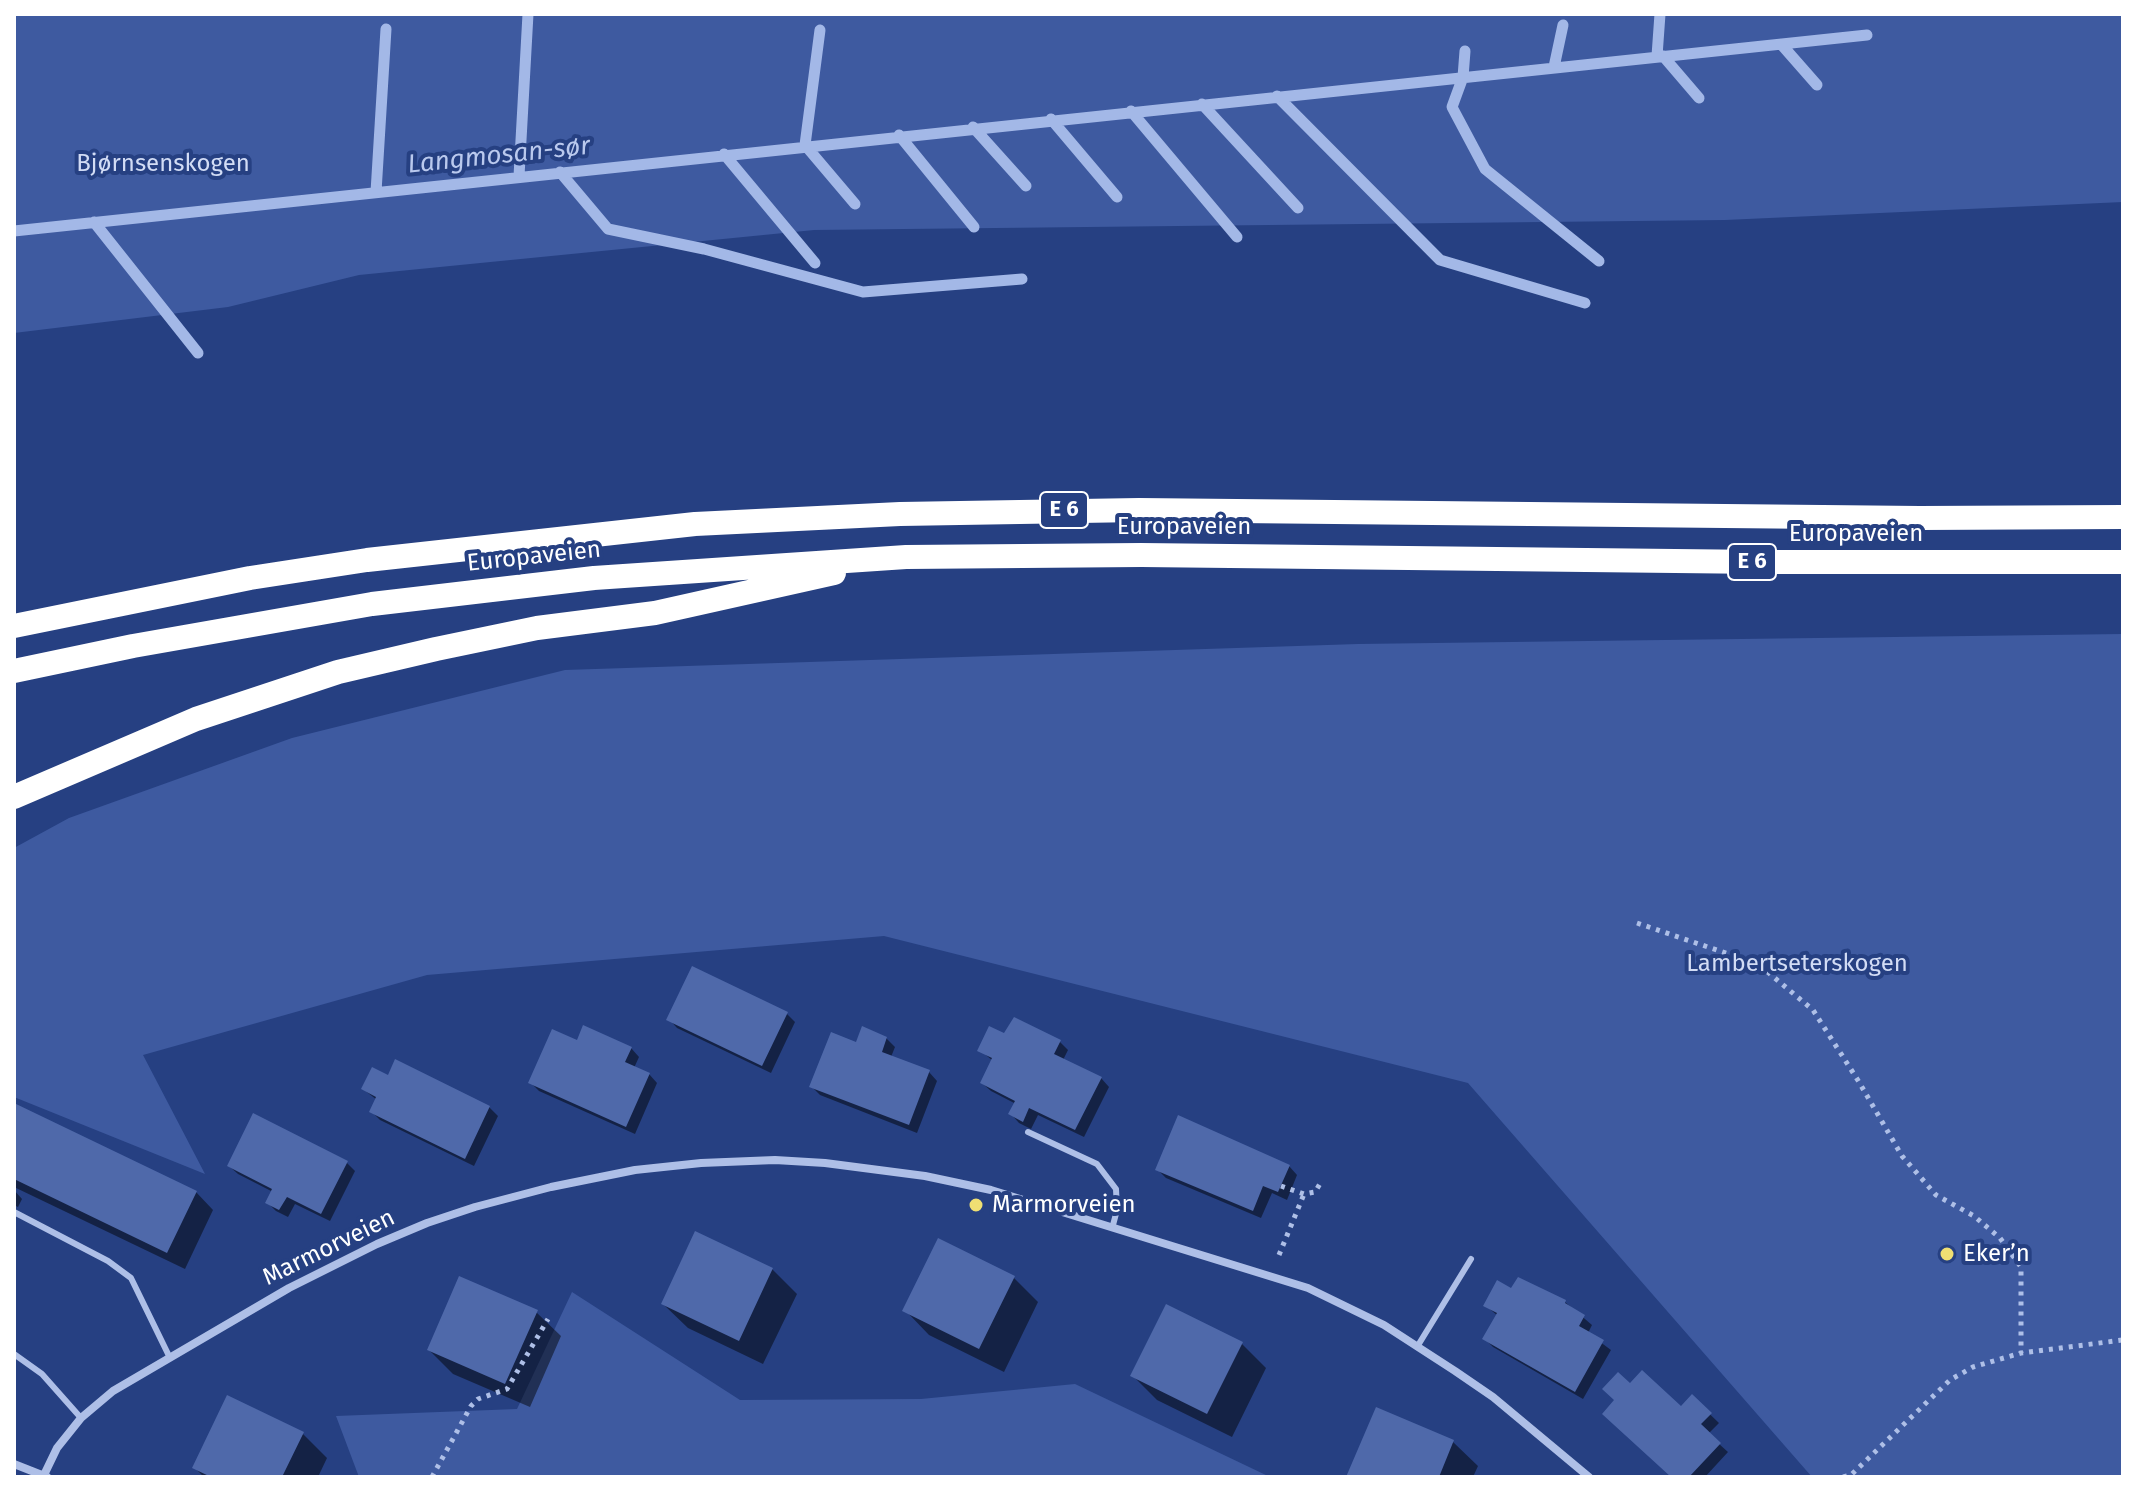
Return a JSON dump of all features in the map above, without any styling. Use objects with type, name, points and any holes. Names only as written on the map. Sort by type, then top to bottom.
[{"type":"highway","name":"Europaveien","points":[[14,626],[250,578],[367,560],[695,524],[900,514],[1139,510],[1920,518],[2123,517]]},
{"type":"highway","name":"Europaveien","points":[[14,671],[226,628],[387,602],[594,578],[906,557],[1141,555],[2123,562]]},
{"type":"highway","name":"E 6","points":[[14,797],[184,723],[338,672],[537,628],[655,613],[906,557]]},
{"type":"street","name":"Marmorveien","points":[[46,1476],[57,1448],[81,1418],[113,1391],[289,1288],[427,1223],[551,1187],[635,1170],[735,1161],[825,1163],[925,1176],[991,1190],[1113,1225],[1308,1288],[1384,1325],[1493,1397],[1589,1477]]},
{"type":"street","points":[[14,1464],[46,1476]]},
{"type":"lane","points":[[1028,1132],[1097,1164],[1116,1189],[1117,1210],[1113,1225]]},
{"type":"lane","points":[[14,1212],[108,1261],[131,1278],[170,1358]]},
{"type":"lane","points":[[1417,1347],[1471,1259]]},
{"type":"lane","points":[[14,1354],[42,1374],[81,1418]]},
{"type":"path","points":[[1637,923],[1758,964],[1813,1010],[1902,1156],[1936,1195],[1974,1216],[2000,1238],[2021,1267],[2021,1353]]},
{"type":"path","points":[[1281,1186],[1304,1194],[1315,1192],[1321,1182]]},
{"type":"path","points":[[1279,1255],[1304,1194]]},
{"type":"path","points":[[432,1477],[471,1406],[478,1399],[507,1389],[548,1319]]},
{"type":"path","points":[[1843,1477],[1851,1475],[1950,1380],[1973,1367],[2021,1353],[2123,1340]]},
{"type":"green space","name":"Bjørnsenskogen","points":[[14,14],[2123,14],[2123,202],[1725,220],[814,230],[359,275],[228,307],[14,333]]},
{"type":"green space","name":"Lambertseterskogen","points":[[2123,634],[2123,1477],[1812,1477],[1468,1083],[884,936],[427,975],[143,1055],[205,1174],[14,1097],[14,848],[69,818],[292,738],[565,670],[1358,644]]},
{"type":"green space","points":[[572,1292],[740,1400],[921,1399],[1075,1384],[1270,1477],[359,1477],[336,1416],[517,1409]]},
{"type":"building","points":[[692,966],[788,1012],[762,1066],[666,1020]]},
{"type":"building","points":[[1014,1017],[1061,1040],[1054,1054],[1102,1077],[1075,1130],[1029,1108],[1023,1122],[1008,1114],[1015,1101],[980,1083],[992,1058],[977,1051],[989,1026],[1004,1033]]},
{"type":"building","points":[[583,1025],[632,1047],[625,1062],[650,1073],[626,1127],[528,1083],[552,1029],[577,1040]]},
{"type":"building","points":[[862,1026],[887,1037],[882,1052],[930,1070],[909,1125],[809,1087],[831,1032],[856,1042]]},
{"type":"building","points":[[395,1059],[490,1106],[465,1159],[369,1112],[376,1097],[361,1089],[372,1067],[388,1075]]},
{"type":"building","points":[[14,1103],[197,1191],[167,1253],[14,1179]]},
{"type":"building","points":[[253,1113],[348,1161],[321,1214],[287,1197],[279,1210],[265,1203],[272,1189],[227,1166]]},
{"type":"building","points":[[1178,1115],[1290,1165],[1278,1192],[1263,1186],[1253,1211],[1155,1170]]},
{"type":"building","points":[[695,1231],[773,1268],[739,1341],[661,1304]]},
{"type":"building","points":[[938,1238],[1015,1276],[979,1349],[902,1311]]},
{"type":"building","points":[[459,1276],[538,1310],[505,1384],[427,1350]]},
{"type":"building","points":[[1518,1277],[1566,1300],[1565,1303],[1585,1315],[1579,1326],[1604,1340],[1575,1392],[1482,1339],[1497,1313],[1483,1306],[1497,1280],[1511,1288]]},
{"type":"building","points":[[1166,1304],[1243,1342],[1207,1414],[1130,1376]]},
{"type":"building","points":[[1642,1370],[1681,1406],[1692,1394],[1712,1413],[1701,1424],[1721,1443],[1689,1477],[1671,1477],[1602,1414],[1614,1400],[1602,1389],[1618,1372],[1630,1383]]},
{"type":"building","points":[[227,1395],[304,1432],[282,1477],[211,1477],[192,1468]]},
{"type":"building","points":[[1376,1407],[1454,1440],[1439,1477],[1346,1477]]},
{"type":"waterway","points":[[519,176],[528,14]]},
{"type":"waterway","points":[[1657,56],[1660,14]]},
{"type":"waterway","points":[[1554,67],[1563,25]]},
{"type":"waterway","points":[[376,192],[386,29]]},
{"type":"waterway","points":[[820,30],[805,145],[855,204]]},
{"type":"waterway","name":"Langmosan-sør","points":[[14,231],[1867,35]]},
{"type":"waterway","points":[[1781,44],[1817,85]]},
{"type":"waterway","points":[[1465,51],[1463,77],[1452,107],[1485,169],[1599,261]]},
{"type":"waterway","points":[[1663,56],[1699,98]]},
{"type":"waterway","points":[[1277,96],[1440,260],[1585,303]]},
{"type":"waterway","points":[[1202,104],[1298,208]]},
{"type":"waterway","points":[[1131,111],[1237,237]]},
{"type":"waterway","points":[[1051,119],[1117,197]]},
{"type":"waterway","points":[[973,127],[1026,186]]},
{"type":"waterway","points":[[899,135],[974,227]]},
{"type":"waterway","points":[[724,154],[815,263]]},
{"type":"waterway","points":[[560,172],[608,229],[704,249],[863,292],[1022,279]]},
{"type":"waterway","points":[[94,222],[198,353]]},
{"type":"place","name":"Marmorveien","points":[[976,1205]]},
{"type":"place","name":"Eker’n","points":[[1947,1254]]}]
